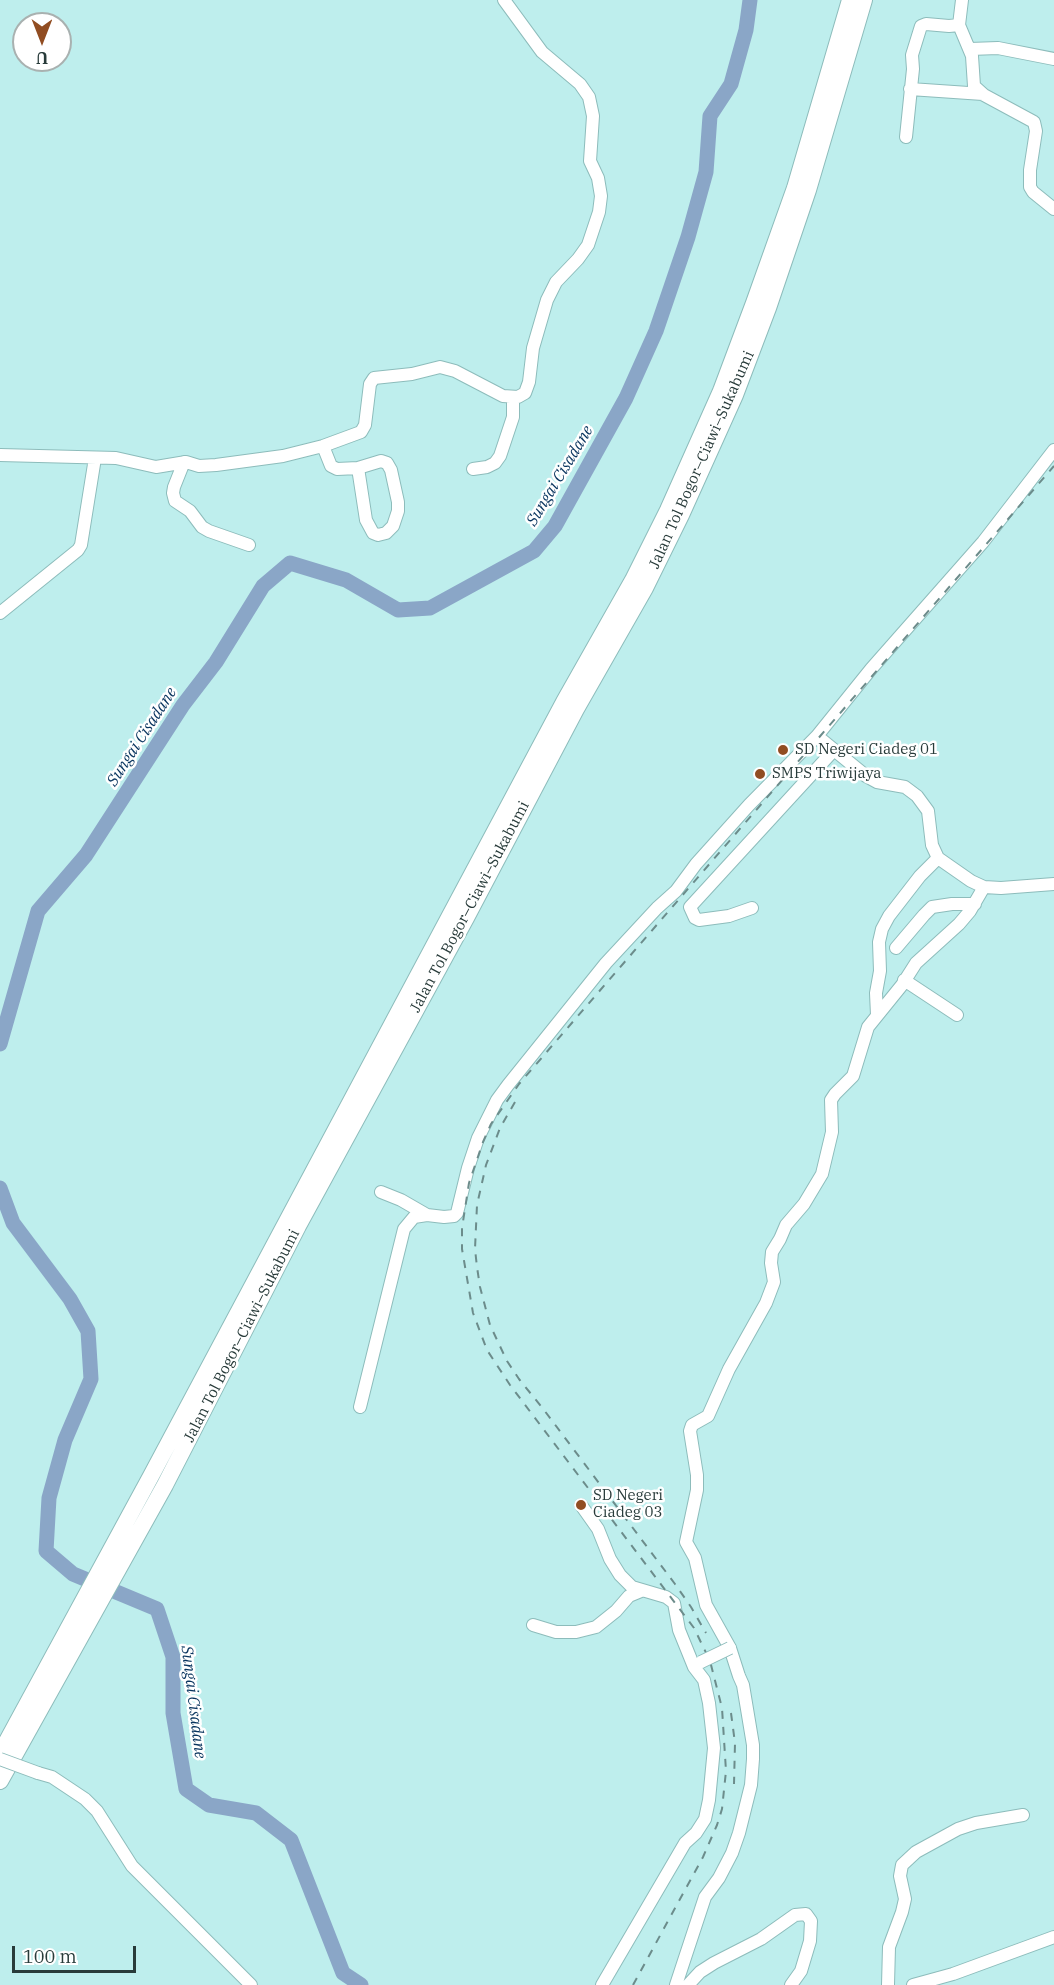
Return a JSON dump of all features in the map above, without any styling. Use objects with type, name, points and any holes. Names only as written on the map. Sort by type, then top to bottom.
[{"type":"highway","name":"Jalan Tol Bogor–Ciawi–Sukabumi","points":[[158,1480],[558,712],[633,580],[668,510],[721,390],[754,303],[795,188],[850,0]]},
{"type":"highway","name":"Jalan Tol Bogor–Ciawi–Sukabumi","points":[[0,1781],[24,1724],[466,918],[576,709],[645,588],[681,515],[735,395],[768,308],[808,190],[864,0]]},
{"type":"highway","name":"Jalan Tol Bogor–Ciawi–Sukabumi","points":[[0,1754],[24,1724]]},
{"type":"street","points":[[0,455],[121,459],[151,467],[184,462],[199,465],[227,464],[282,456],[358,434],[363,430],[370,384],[372,379],[377,377],[412,374],[445,367],[496,394],[513,397],[527,391],[533,348],[550,294],[560,277],[588,245],[601,201],[598,178],[590,157],[593,116],[589,97],[580,84],[549,60],[504,0]]},
{"type":"street","points":[[962,0],[959,25],[974,64],[973,84],[984,94],[1034,122],[1036,131],[1029,170],[1030,187],[1054,209]]},
{"type":"street","points":[[906,137],[914,69],[912,55],[922,25],[959,25]]},
{"type":"street","points":[[970,49],[998,48],[1054,59]]},
{"type":"street","points":[[910,89],[984,94]]},
{"type":"street","points":[[473,469],[487,467],[495,463],[500,456],[513,417],[513,397]]},
{"type":"street","points":[[323,446],[331,466],[344,470],[381,461],[387,463],[398,491],[398,511],[393,526],[386,533],[378,535],[372,533],[366,520],[358,468]]},
{"type":"street","points":[[360,1407],[404,1229],[414,1217],[427,1215],[444,1217],[454,1216],[457,1213],[473,1152],[489,1115],[508,1085],[606,963],[676,891],[696,864],[749,805],[817,736],[871,669],[983,542],[1054,450]]},
{"type":"street","points":[[0,613],[78,550],[81,545],[95,458]]},
{"type":"street","points":[[184,462],[174,487],[175,501],[190,511],[202,527],[249,545]]},
{"type":"street","points":[[817,736],[872,780],[905,787],[917,796],[928,811],[932,845],[938,858],[971,881],[984,887],[1007,888],[1054,884]]},
{"type":"street","points":[[752,908],[729,916],[699,920],[695,918],[690,907],[834,750]]},
{"type":"street","points":[[877,1015],[879,942],[882,929],[889,916],[920,876],[938,858]]},
{"type":"street","points":[[676,1985],[705,1897],[719,1878],[732,1853],[751,1785],[753,1745],[743,1685],[730,1648],[706,1605],[695,1558],[686,1542],[697,1490],[690,1431],[692,1425],[708,1416],[729,1369],[766,1303],[774,1282],[772,1252],[786,1225],[804,1204],[822,1174],[832,1132],[831,1101],[853,1076],[866,1031],[920,958],[959,924],[975,904],[984,887]]},
{"type":"street","points":[[896,948],[932,908],[952,904],[975,904]]},
{"type":"street","points":[[904,980],[957,1015]]},
{"type":"street","points":[[381,1192],[427,1215]]},
{"type":"street","points":[[581,1505],[598,1529],[610,1559],[620,1575],[632,1587],[666,1598],[674,1603],[679,1630],[694,1666],[704,1680],[714,1748],[705,1819],[696,1833],[685,1843],[602,1985]]},
{"type":"street","points":[[533,1625],[556,1632],[576,1632],[596,1627],[616,1611],[629,1596],[641,1591]]},
{"type":"street","points":[[677,1618],[701,1662],[730,1648]]},
{"type":"street","points":[[0,1759],[52,1777],[85,1799],[97,1811],[132,1866],[251,1985]]},
{"type":"street","points":[[888,1985],[891,1938],[905,1899],[900,1876],[902,1865],[916,1852],[958,1829],[976,1823],[1023,1815]]},
{"type":"street","points":[[688,1985],[714,1963],[768,1936],[795,1915],[806,1914],[812,1921],[810,1941],[801,1971],[791,1985]]},
{"type":"street","points":[[913,1985],[953,1974],[1054,1937]]},
{"type":"waterway","name":"Sungai Cisadane","points":[[0,1044],[38,911],[86,855],[183,705],[216,662],[263,586],[290,563],[346,580],[398,610],[430,608],[534,551],[555,526],[626,398],[656,331],[688,237],[706,172],[710,116],[731,84],[746,30],[750,0]]},
{"type":"waterway","name":"Sungai Cisadane","points":[[0,1188],[13,1223],[70,1299],[88,1331],[91,1379],[65,1440],[49,1498],[46,1551],[73,1574],[157,1609],[173,1657],[173,1713],[186,1789],[209,1805],[256,1813],[291,1840],[343,1973],[361,1985]]},
{"type":"railway","points":[[633,1985],[703,1857],[717,1825],[722,1809],[726,1771],[722,1708],[710,1661],[694,1628],[510,1385],[487,1350],[473,1313],[462,1249],[462,1228],[469,1183],[491,1124],[519,1084],[1054,466]]},
{"type":"railway","points":[[515,1102],[500,1128],[486,1165],[477,1205],[475,1249],[480,1287],[490,1325],[507,1361],[519,1379],[675,1584],[706,1633]]},
{"type":"railway","points":[[731,1713],[735,1743],[734,1784]]},
{"type":"place","name":"SD Negeri Ciadeg 01","points":[[783,750]]},
{"type":"place","name":"SMPS Triwijaya","points":[[760,774]]},
{"type":"place","name":"SD Negeri Ciadeg 03","points":[[581,1505]]}]
